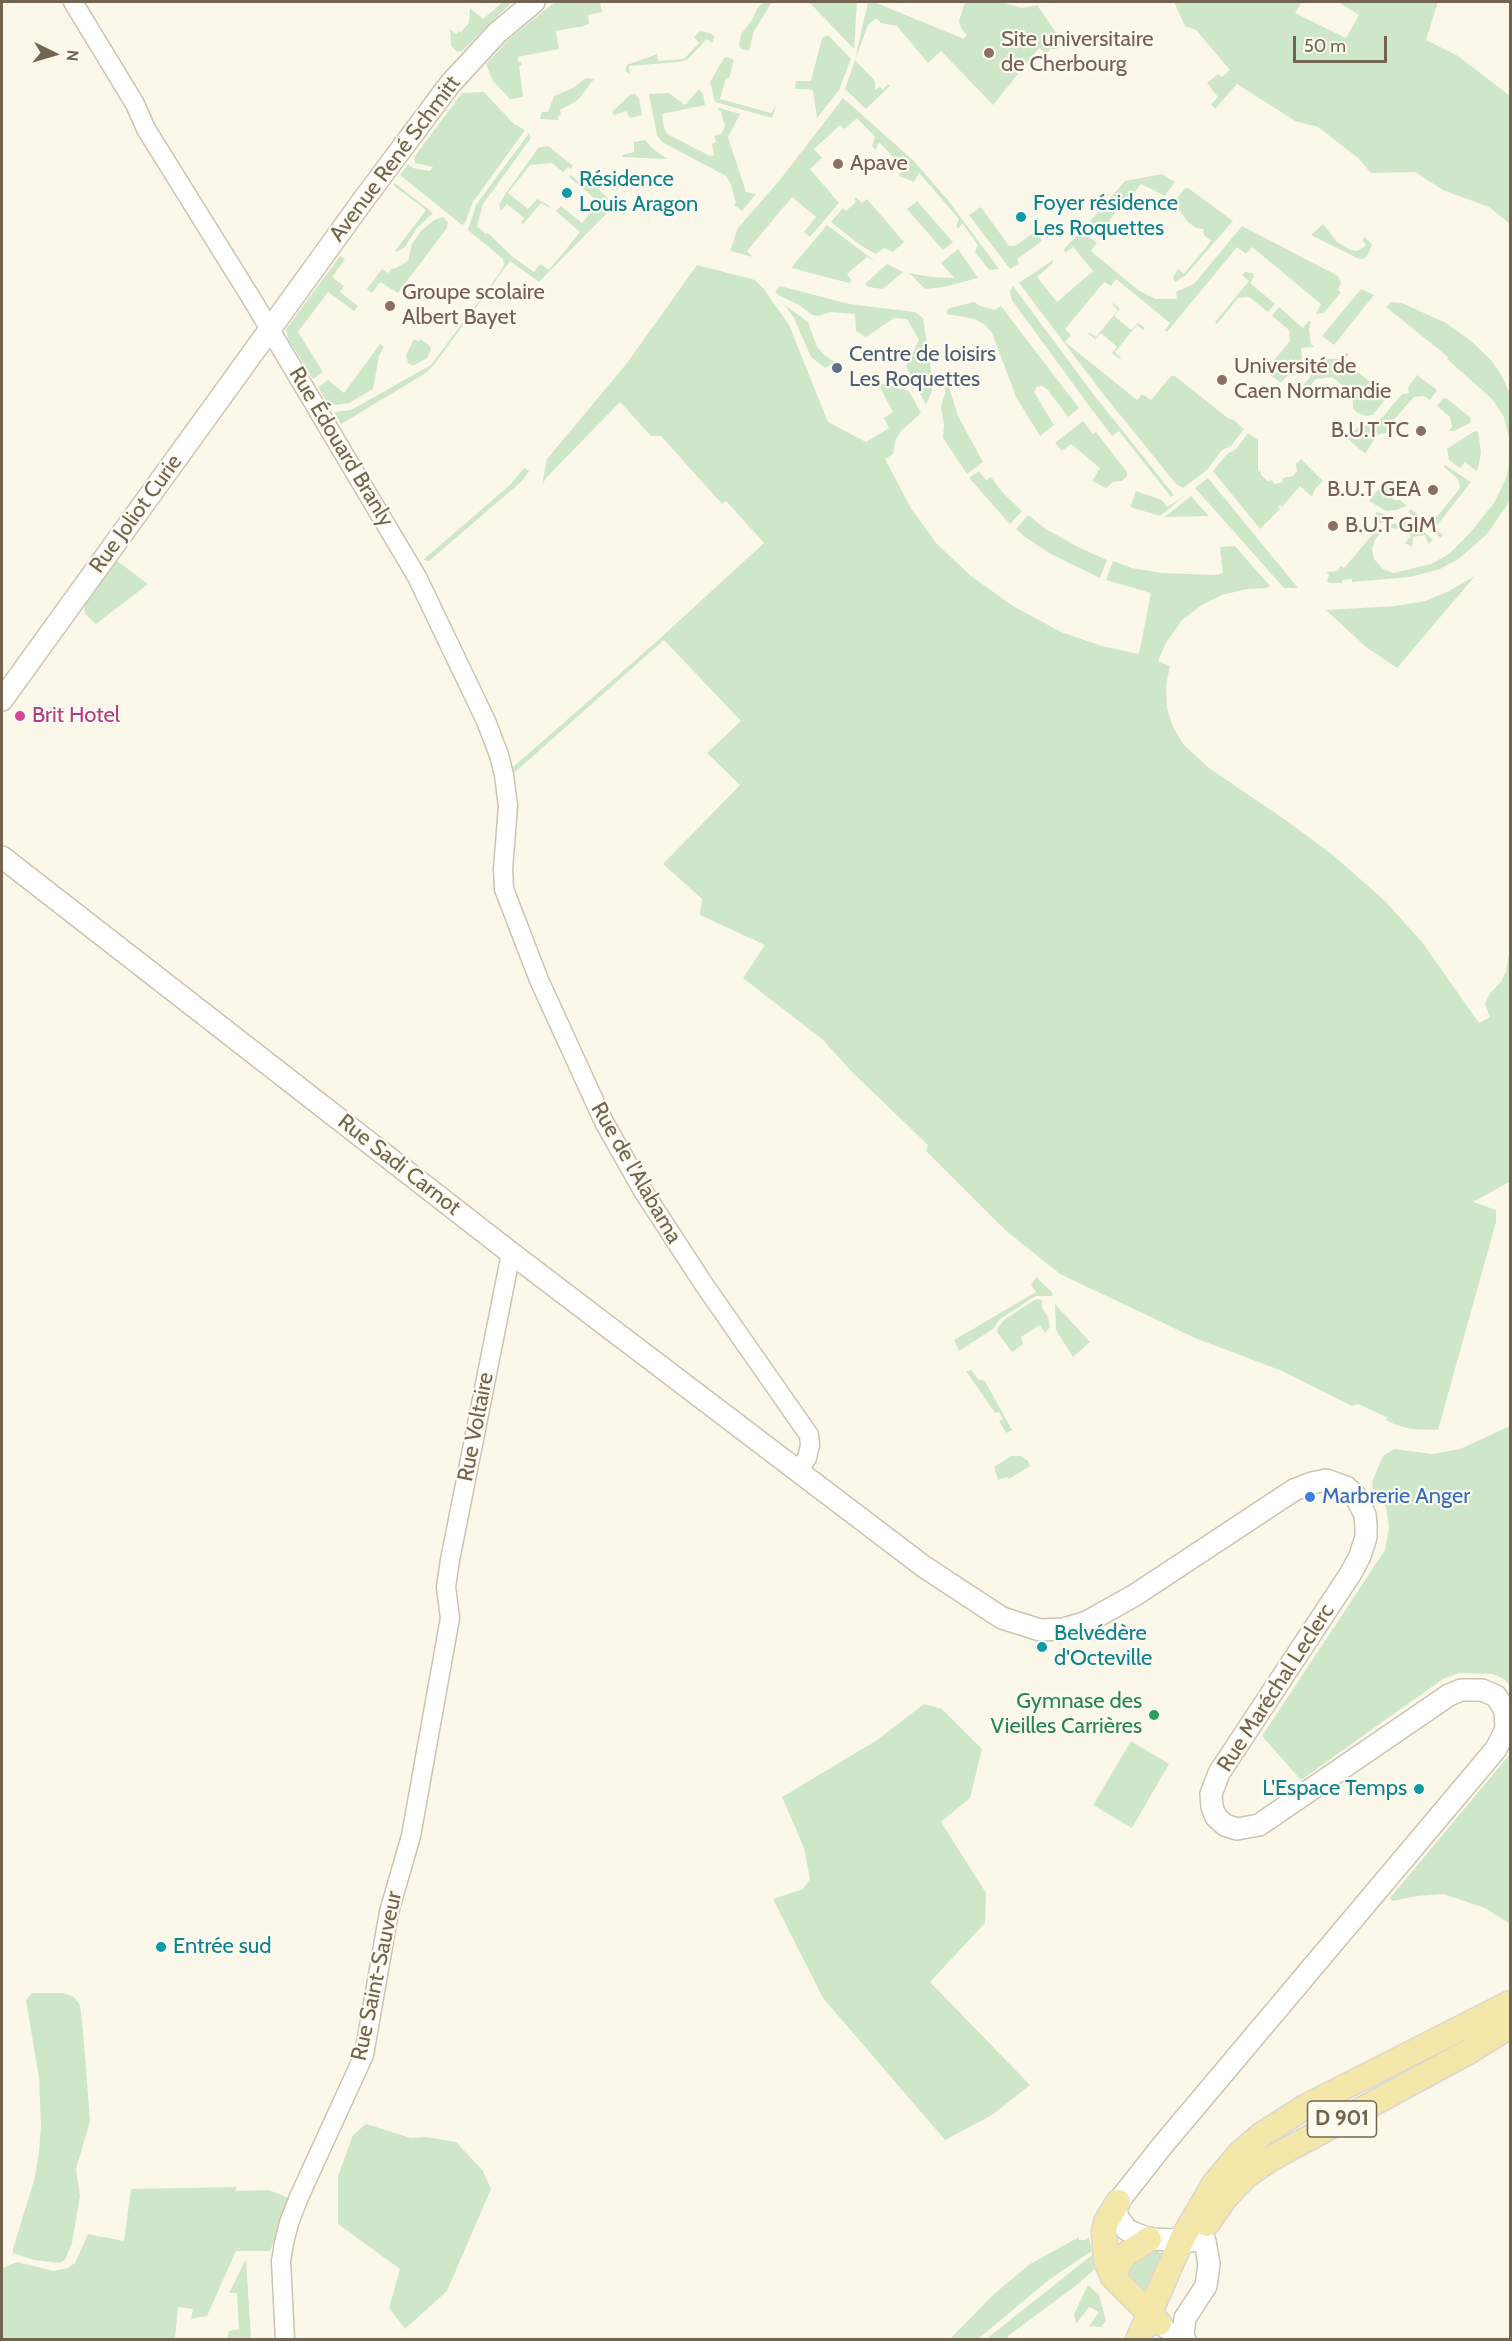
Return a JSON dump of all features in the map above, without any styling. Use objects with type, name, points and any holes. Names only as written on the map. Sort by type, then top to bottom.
[{"type":"main road","name":"Avenue René Schmitt","points":[[270,329],[450,84],[497,33],[534,2]]},
{"type":"main road","name":"Rue Joliot Curie","points":[[2,700],[270,329]]},
{"type":"main road","name":"Rue Sadi Carnot","points":[[2,857],[511,1252],[799,1470]]},
{"type":"main road","name":"Rue Maréchal Leclerc","points":[[799,1470],[922,1566],[963,1594],[1002,1618],[1040,1630],[1063,1629],[1098,1617],[1301,1487],[1326,1480],[1340,1484],[1351,1491],[1358,1499],[1366,1521],[1366,1537],[1357,1563],[1226,1762],[1212,1788],[1211,1800],[1214,1813],[1220,1821],[1232,1828],[1253,1827],[1264,1822],[1455,1692],[1482,1689],[1496,1696],[1503,1705],[1506,1729],[1496,1749],[1162,2146],[1118,2202]]},
{"type":"main road","name":"D 901","points":[[1138,2340],[1160,2329],[1189,2239],[1214,2184],[1239,2153],[1261,2135],[1305,2107],[1510,2004]]},
{"type":"main road","name":"D 901","points":[[1189,2239],[1247,2175],[1312,2136],[1470,2051],[1510,2026]]},
{"type":"main road","points":[[1118,2202],[1106,2222],[1104,2231],[1106,2261],[1113,2277],[1160,2329],[1189,2310]]},
{"type":"main road","points":[[1118,2202],[1116,2215],[1127,2230],[1149,2238],[1205,2241],[1208,2273],[1203,2292],[1189,2310],[1183,2326],[1185,2340]]},
{"type":"main road","points":[[1113,2277],[1122,2257],[1149,2238]]},
{"type":"street","name":"Rue Édouard Branly","points":[[73,2],[135,104],[146,129],[270,329],[417,577],[486,721],[499,755],[507,791],[508,815],[503,879],[507,898],[517,924]]},
{"type":"street","name":"Rue de l'Alabama","points":[[517,924],[557,1021],[623,1158],[648,1201],[705,1286],[809,1435],[807,1458],[799,1470]]},
{"type":"street","name":"Rue Voltaire","points":[[447,1602],[446,1587],[450,1560],[511,1252]]},
{"type":"street","name":"Rue Saint-Sauveur","points":[[285,2340],[282,2289],[284,2243],[289,2223],[300,2197],[364,2055],[389,1912],[411,1836],[450,1618],[447,1602]]},
{"type":"green space","points":[[503,2],[512,2],[462,51],[457,52],[451,46],[450,29],[456,34],[461,32],[469,23],[470,8],[483,19]]},
{"type":"green space","points":[[555,2],[600,2],[602,12],[588,15],[589,24],[583,27],[556,31],[559,49],[518,57],[518,62],[522,65],[519,66],[523,97],[510,99],[493,81],[486,64],[508,40]]},
{"type":"green space","points":[[765,2],[772,2],[754,31],[749,51],[741,49],[739,45],[741,34],[752,20],[758,7]]},
{"type":"green space","points":[[809,2],[857,2],[854,49],[852,47]]},
{"type":"green space","name":"Site universitaire de Cherbourg","points":[[868,2],[874,2],[964,39],[967,35],[959,21],[965,2],[1002,2],[1022,8],[1037,5],[1062,41],[1057,49],[1050,49],[1046,54],[1039,48],[993,105],[941,51],[928,63],[897,26],[881,23],[876,18],[868,25],[855,60]]},
{"type":"green space","points":[[1174,2],[1302,2],[1295,13],[1346,38],[1359,15],[1338,2],[1438,2],[1426,40],[1458,56],[1510,96],[1510,224],[1489,207],[1443,190],[1415,172],[1371,173],[1358,158],[1318,127],[1295,121],[1237,84],[1215,109],[1211,104],[1218,97],[1207,83],[1218,74],[1222,77],[1230,70],[1196,30],[1185,26]]},
{"type":"green space","points":[[700,31],[714,36],[713,41],[712,43],[707,39],[688,59],[680,62],[629,66],[630,74],[625,71],[627,65],[657,54],[658,61],[684,59],[699,43],[694,37]]},
{"type":"green space","points":[[828,35],[851,59],[839,90],[817,118],[813,91],[795,89],[796,81],[811,81],[822,38]]},
{"type":"green space","points":[[724,58],[734,60],[720,99],[771,113],[776,106],[772,118],[715,102],[710,82]]},
{"type":"green space","points":[[855,60],[875,81],[875,90],[880,87],[883,89],[888,84],[890,86],[866,109],[845,89]]},
{"type":"green space","points":[[586,78],[594,79],[578,100],[560,110],[561,115],[558,116],[558,120],[540,119],[542,112],[548,112],[554,96],[573,88]]},
{"type":"green space","points":[[699,89],[703,94],[705,105],[662,114],[664,128],[667,134],[710,156],[714,155],[712,144],[716,142],[714,136],[721,134],[725,126],[717,107],[740,114],[728,137],[746,192],[756,194],[742,211],[734,205],[736,203],[726,176],[662,142],[657,135],[649,94],[669,93],[685,105]]},
{"type":"green space","points":[[484,92],[514,124],[525,130],[473,202],[465,223],[462,225],[400,175],[408,164],[413,168],[430,171],[433,167],[415,163],[414,157],[462,93]]},
{"type":"green space","points":[[631,94],[639,98],[642,115],[629,118],[627,111],[614,115],[612,112]]},
{"type":"green space","points":[[843,98],[913,160],[947,199],[999,269],[989,270],[975,252],[978,245],[962,223],[958,229],[956,226],[959,219],[919,173],[914,182],[899,176],[902,167],[879,142],[876,150],[872,146],[875,137],[857,118],[844,129],[840,125],[814,149],[822,158],[810,169],[839,203],[810,237],[804,232],[816,217],[792,197],[747,251],[753,257],[730,251],[738,228],[779,181]]},
{"type":"green space","points":[[529,133],[531,138],[483,204],[477,226],[486,234],[488,233],[513,257],[534,272],[540,264],[549,270],[580,232],[556,211],[561,206],[582,223],[599,202],[569,177],[571,175],[583,185],[595,186],[625,214],[623,215],[613,207],[539,282],[510,261],[426,373],[341,424],[334,412],[351,410],[431,365],[499,274],[504,265],[503,259],[468,230],[476,205]]},
{"type":"green space","points":[[645,140],[667,159],[622,157],[622,155],[634,152],[634,142]]},
{"type":"green space","points":[[548,146],[573,166],[563,172],[552,163],[530,165],[508,193],[528,209],[537,199],[550,206],[549,208],[541,203],[523,224],[521,223],[524,218],[507,204],[501,211],[499,205],[538,148]]},
{"type":"green space","points":[[1162,174],[1175,182],[1165,196],[1141,184],[1127,202],[1124,199],[1103,231],[1090,221],[1125,181]]},
{"type":"green space","points":[[395,183],[433,213],[417,228],[405,247],[397,252],[395,251],[426,210],[393,185]]},
{"type":"green space","points":[[1188,188],[1233,221],[1185,276],[1175,282],[1173,278],[1178,269],[1184,274],[1211,241],[1204,235],[1203,229],[1196,228],[1188,222],[1174,203],[1184,189]]},
{"type":"green space","points":[[856,197],[862,203],[867,199],[904,242],[893,252],[884,248],[876,254],[860,245],[831,222],[843,208],[846,211],[856,202],[854,199]]},
{"type":"green space","points":[[917,201],[953,242],[943,250],[907,209]]},
{"type":"green space","points":[[981,207],[1009,246],[1015,246],[1036,231],[1042,241],[1017,259],[1019,264],[1010,269],[969,215]]},
{"type":"green space","points":[[443,217],[448,222],[447,228],[398,293],[380,282],[372,293],[367,289],[382,269],[388,273],[392,268],[408,261],[412,244],[421,231],[434,220]]},
{"type":"green space","points":[[1323,224],[1337,242],[1351,250],[1357,251],[1365,246],[1362,240],[1364,237],[1372,244],[1367,256],[1363,259],[1357,258],[1311,235]]},
{"type":"green space","points":[[827,225],[875,261],[867,257],[847,274],[852,281],[849,283],[791,268]]},
{"type":"green space","points":[[1242,226],[1338,276],[1341,283],[1338,290],[1341,292],[1324,313],[1316,314],[1321,304],[1252,247],[1246,254],[1237,247],[1167,332],[1165,330],[1170,323],[1116,279],[1111,286],[1104,282],[1065,329],[1071,335],[1065,342],[1137,400],[1142,394],[1151,400],[1171,376],[1175,376],[1244,429],[1231,446],[1222,450],[1207,470],[1183,488],[1176,484],[1100,390],[1019,283],[1053,260],[1053,263],[1037,277],[1057,302],[1093,271],[1073,247],[1064,251],[1081,231],[1097,243],[1091,251],[1138,290],[1155,299],[1177,299],[1176,292],[1194,284]]},
{"type":"green space","points":[[958,249],[978,278],[944,287],[925,289],[909,273],[954,278],[941,263]]},
{"type":"green space","points":[[340,256],[345,259],[332,277],[344,286],[340,292],[358,306],[354,311],[328,292],[298,332],[323,372],[313,379],[288,339],[286,329]]},
{"type":"green space","points":[[887,264],[903,272],[883,289],[868,287],[865,284]]},
{"type":"green space","points":[[697,265],[755,280],[764,289],[789,325],[828,422],[866,442],[889,428],[884,418],[893,412],[877,382],[909,391],[921,413],[901,431],[896,439],[893,454],[885,459],[912,510],[937,544],[971,576],[1013,606],[1061,632],[1102,646],[1139,654],[1151,593],[1106,580],[1113,561],[1132,568],[1162,573],[1216,575],[1223,573],[1220,547],[1235,546],[1270,586],[1222,595],[1202,605],[1182,620],[1166,643],[1158,661],[1170,666],[1166,685],[1167,708],[1173,727],[1184,745],[1209,768],[1334,856],[1385,901],[1422,942],[1479,1023],[1490,1017],[1485,1004],[1490,993],[1501,982],[1506,972],[1510,947],[1510,1183],[1473,1202],[1496,1210],[1496,1222],[1438,1430],[1410,1429],[1394,1424],[1386,1420],[1387,1417],[1358,1404],[1352,1406],[1282,1371],[1195,1338],[1060,1274],[1005,1230],[926,1151],[928,1145],[852,1072],[823,1040],[743,978],[765,945],[700,915],[702,899],[663,864],[740,785],[707,753],[741,721],[664,640],[515,772],[513,767],[656,642],[764,543],[726,501],[722,504],[661,436],[651,436],[620,402],[546,478],[542,485],[547,459],[627,363]]},
{"type":"green space","points":[[1245,272],[1253,273],[1254,277],[1250,283],[1275,304],[1268,312],[1249,297],[1238,298],[1217,324],[1215,322],[1249,281],[1242,275]]},
{"type":"green space","points":[[780,286],[849,304],[915,312],[923,318],[932,377],[932,391],[926,405],[906,366],[919,340],[907,319],[894,318],[866,337],[856,331],[855,314],[831,312],[818,316],[812,315],[799,305],[778,295],[775,292]]},
{"type":"green space","points":[[1013,286],[1094,395],[1174,495],[1171,497],[1119,431],[1112,436],[1011,299],[1010,291]]},
{"type":"green space","points":[[1361,289],[1374,295],[1334,345],[1322,336]]},
{"type":"green space","points":[[974,302],[995,310],[1001,306],[1079,408],[1068,417],[1047,389],[1042,386],[1037,387],[1034,392],[1054,425],[1040,436],[1016,397],[992,333],[984,324],[974,319],[947,314],[950,308]]},
{"type":"green space","points":[[1391,302],[1402,303],[1446,323],[1471,341],[1491,360],[1501,374],[1510,394],[1510,442],[1504,417],[1492,399],[1447,359],[1448,357],[1386,307]]},
{"type":"green space","points":[[1113,303],[1120,309],[1114,316],[1131,330],[1138,323],[1145,328],[1143,330],[1137,325],[1115,352],[1120,359],[1112,353],[1117,347],[1101,333],[1095,339],[1088,333],[1096,337],[1118,310]]},
{"type":"green space","points":[[785,305],[808,322],[817,347],[835,362],[825,368],[811,357],[794,318]]},
{"type":"green space","points":[[1279,307],[1303,328],[1311,321],[1309,330],[1311,344],[1314,347],[1301,348],[1302,359],[1281,383],[1265,371],[1290,341],[1289,330],[1272,316]]},
{"type":"green space","points":[[414,339],[419,342],[420,339],[429,345],[431,350],[427,358],[413,366],[408,363],[406,355]]},
{"type":"green space","points":[[380,344],[384,347],[379,356],[373,389],[349,403],[329,406],[318,387],[328,380],[344,393]]},
{"type":"green space","points":[[1346,353],[1348,355],[1344,361],[1384,393],[1389,388],[1393,389],[1373,415],[1365,416],[1356,412],[1353,408],[1352,393],[1332,377],[1316,379],[1299,399],[1295,395],[1315,371],[1327,369],[1325,357],[1341,359]]},
{"type":"green space","points":[[945,374],[958,416],[983,462],[967,474],[943,438],[944,425],[941,407],[945,393]]},
{"type":"green space","points":[[1417,375],[1437,390],[1430,400],[1424,396],[1414,397],[1390,424],[1391,433],[1378,434],[1365,454],[1347,438],[1359,426],[1372,424],[1382,418],[1402,394],[1409,393],[1408,387]]},
{"type":"green space","points":[[1443,398],[1471,418],[1470,423],[1454,431],[1448,431],[1452,427],[1450,417],[1437,406]]},
{"type":"green space","points":[[1083,421],[1093,434],[1096,432],[1127,472],[1127,476],[1122,481],[1113,482],[1106,488],[1092,481],[1100,468],[1071,444],[1062,451],[1055,443]]},
{"type":"green space","points":[[1478,431],[1481,453],[1478,469],[1476,471],[1465,462],[1460,468],[1449,460],[1447,449]]},
{"type":"green space","points":[[1248,433],[1258,440],[1258,471],[1268,481],[1272,480],[1274,484],[1283,482],[1283,478],[1293,476],[1297,471],[1296,464],[1301,459],[1323,481],[1315,489],[1312,497],[1300,486],[1282,507],[1279,505],[1280,509],[1260,529],[1213,471],[1227,454],[1236,449]]},
{"type":"green space","points":[[1510,455],[1508,504],[1487,534],[1460,558],[1440,569],[1410,577],[1352,582],[1352,579],[1342,580],[1342,583],[1327,582],[1329,575],[1326,572],[1337,571],[1341,566],[1344,568],[1373,534],[1370,531],[1376,525],[1378,530],[1396,523],[1397,526],[1403,524],[1400,515],[1433,540],[1428,544],[1425,535],[1413,537],[1412,547],[1405,543],[1411,536],[1402,529],[1391,528],[1381,532],[1372,549],[1374,559],[1383,569],[1393,573],[1431,564],[1449,554],[1494,503],[1507,476]]},
{"type":"green space","points":[[1445,465],[1471,482],[1435,528],[1443,535],[1441,538],[1408,512],[1411,509],[1423,519],[1436,518],[1460,488],[1458,479],[1444,467]]},
{"type":"green space","points":[[524,468],[529,471],[522,481],[429,561],[423,560],[511,484]]},
{"type":"green space","points":[[979,471],[986,480],[991,477],[1002,492],[1022,511],[1010,524],[969,478]]},
{"type":"green space","points":[[1208,478],[1298,588],[1284,588],[1195,488]]},
{"type":"green space","points":[[1383,483],[1387,487],[1387,495],[1394,500],[1400,500],[1407,506],[1386,511],[1369,501]]},
{"type":"green space","points":[[1136,491],[1162,500],[1167,507],[1186,495],[1160,516],[1130,507]]},
{"type":"green space","points":[[1191,496],[1209,516],[1165,517],[1166,516]]},
{"type":"green space","points":[[1376,512],[1396,517],[1376,525]]},
{"type":"green space","points":[[1028,515],[1046,529],[1107,560],[1100,578],[1049,553],[1025,537],[1016,529]]},
{"type":"green space","points":[[116,560],[148,584],[96,624],[85,614],[84,603]]},
{"type":"green space","points":[[1475,576],[1397,668],[1366,647],[1326,610],[1395,606],[1425,601]]},
{"type":"green space","points":[[1036,1277],[1052,1292],[1053,1296],[1036,1296],[1000,1319],[993,1329],[959,1351],[954,1340],[1036,1292],[1031,1285]]},
{"type":"green space","points":[[1036,1299],[1042,1300],[1042,1308],[1048,1317],[1050,1327],[1045,1333],[1040,1325],[1021,1337],[1023,1344],[1012,1352],[997,1332],[998,1328],[1004,1320]]},
{"type":"green space","points":[[1055,1304],[1090,1342],[1073,1357],[1056,1330]]},
{"type":"green space","points":[[971,1370],[978,1379],[985,1381],[1012,1430],[1006,1433],[999,1421],[1003,1419],[999,1412],[995,1413],[966,1371]]},
{"type":"green space","points":[[1510,1426],[1510,1686],[1504,1679],[1493,1674],[1459,1673],[1443,1679],[1301,1780],[1262,1736],[1385,1550],[1389,1528],[1386,1507],[1373,1492],[1372,1482],[1383,1456],[1394,1449],[1432,1454],[1460,1449]]},
{"type":"green space","points":[[1011,1456],[1021,1456],[1028,1461],[1030,1466],[1009,1479],[1007,1477],[998,1480],[994,1467]]},
{"type":"green space","points":[[924,1704],[942,1709],[982,1749],[970,1798],[941,1822],[986,1893],[985,1923],[930,1982],[1030,2085],[992,2115],[945,2140],[823,1998],[773,1899],[803,1889],[810,1879],[804,1848],[782,1797],[877,1740]]},
{"type":"green space","points":[[1131,1741],[1169,1764],[1132,1828],[1093,1805]]},
{"type":"green space","points":[[1510,1754],[1510,1924],[1485,1908],[1443,1894],[1393,1901],[1390,1898]]},
{"type":"green space","points":[[32,1993],[63,1993],[74,1997],[80,2005],[83,2030],[90,2121],[76,2169],[80,2196],[72,2243],[65,2260],[59,2263],[34,2260],[13,2253],[35,2177],[41,2126],[39,2078],[26,2000]]},
{"type":"green space","points":[[366,2124],[411,2138],[426,2137],[456,2142],[483,2171],[491,2189],[447,2291],[405,2329],[389,2308],[400,2269],[338,2224],[338,2176],[353,2135]]},
{"type":"green space","points":[[237,2187],[235,2191],[269,2190],[291,2199],[270,2251],[236,2251],[207,2316],[191,2319],[193,2309],[178,2307],[175,2339],[2,2340],[3,2268],[17,2262],[54,2271],[67,2268],[75,2263],[88,2234],[124,2241],[131,2189]]},
{"type":"green space","points":[[1079,2237],[1079,2240],[1085,2240],[1089,2237],[1092,2251],[1050,2279],[978,2339],[950,2339],[993,2295],[1030,2264]]},
{"type":"green space","points":[[1153,2247],[1164,2256],[1146,2291],[1127,2273],[1126,2264]]},
{"type":"green space","points":[[1092,2255],[1097,2267],[1008,2336],[1009,2339],[985,2340]]},
{"type":"green space","points":[[246,2259],[251,2339],[227,2339],[229,2331],[239,2329],[237,2293],[229,2293]]},
{"type":"green space","points":[[1088,2285],[1099,2295],[1106,2321],[1101,2327],[1089,2326],[1099,2312],[1089,2307],[1076,2324],[1074,2314]]},
{"type":"place","name":"Site universitaire de Cherbourg","points":[[989,53]]},
{"type":"place","name":"Apave","points":[[838,164]]},
{"type":"place","name":"Résidence Louis Aragon","points":[[567,193]]},
{"type":"place","name":"Foyer résidence Les Roquettes","points":[[1021,217]]},
{"type":"place","name":"Groupe scolaire Albert Bayet","points":[[390,306]]},
{"type":"place","name":"Centre de loisirs Les Roquettes","points":[[837,368]]},
{"type":"place","name":"Université de Caen Normandie","points":[[1222,380]]},
{"type":"place","name":"B.U.T TC","points":[[1421,431]]},
{"type":"place","name":"B.U.T GEA","points":[[1433,490]]},
{"type":"place","name":"B.U.T GIM","points":[[1333,526]]},
{"type":"place","name":"Brit Hotel","points":[[20,716]]},
{"type":"place","name":"Marbrerie Anger","points":[[1310,1497]]},
{"type":"place","name":"Belvédère d'Octeville","points":[[1042,1647]]},
{"type":"place","name":"Gymnase des Vieilles Carrières","points":[[1154,1715]]},
{"type":"place","name":"L'Espace Temps","points":[[1419,1789]]},
{"type":"place","name":"Entrée sud","points":[[161,1947]]}]
